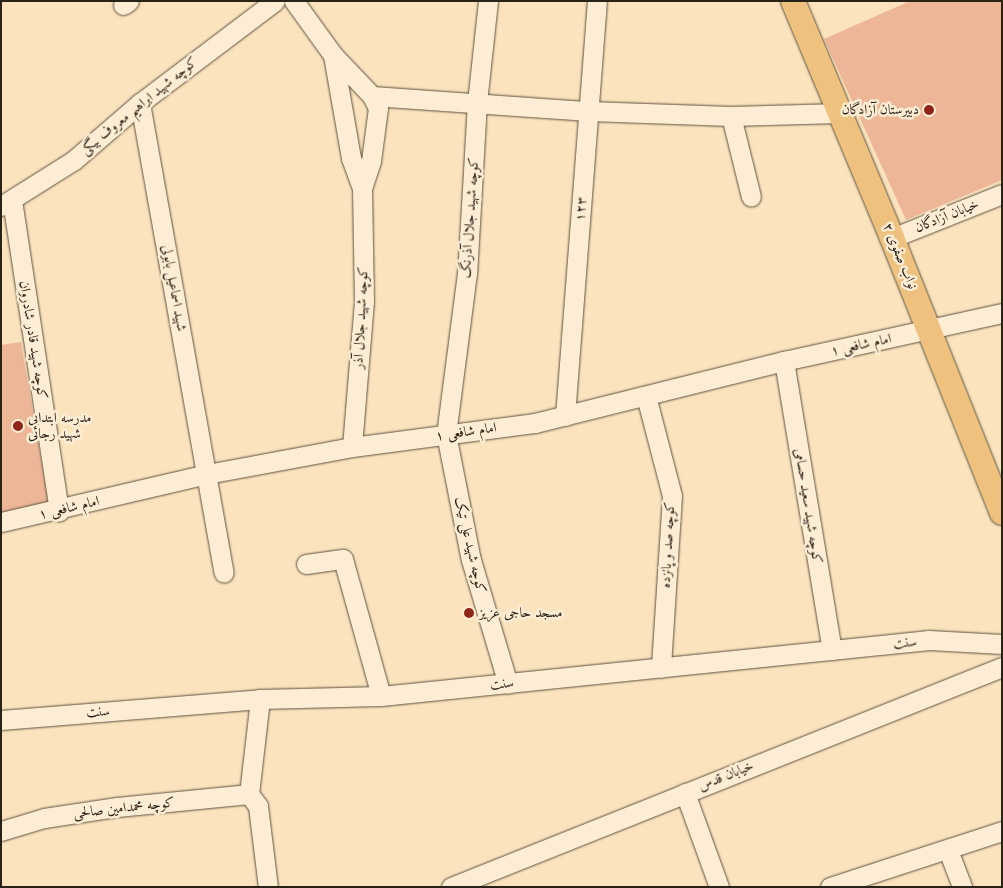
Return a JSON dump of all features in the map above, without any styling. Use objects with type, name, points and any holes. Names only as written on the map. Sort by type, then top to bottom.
[{"type":"main road","name":"نواب صفوی ۲","points":[[793,1],[929,330],[997,487],[1002,513]]},
{"type":"street","name":"کوچه شهید ابراهیم معروف بیگی","points":[[7,203],[74,160],[140,103],[275,1]]},
{"type":"street","points":[[294,1],[334,54],[372,96],[378,108],[377,128],[362,188]]},
{"type":"street","name":"کوچه شهید جلال آذرنگ","points":[[446,434],[467,273],[477,102],[488,1]]},
{"type":"street","name":"۱۲۳","points":[[564,416],[597,1]]},
{"type":"street","points":[[334,54],[351,158],[362,188]]},
{"type":"street","points":[[372,96],[588,111],[731,116],[840,113]]},
{"type":"street","name":"شهید اسماعیل بابولی","points":[[140,103],[208,474],[224,573]]},
{"type":"street","points":[[731,116],[752,197]]},
{"type":"street","name":"کوچه شهید جلال آذر","points":[[352,448],[364,301],[362,188]]},
{"type":"street","name":"خیابان آزادگان","points":[[892,238],[1002,194]]},
{"type":"street","name":"کوچه شهید قادر شادروان","points":[[7,203],[59,511]]},
{"type":"street","name":"امام شافعی ۱","points":[[1,522],[59,511],[208,474],[352,448],[535,423],[784,362],[1002,313]]},
{"type":"street","name":"کوچه شهید سعید حسامی","points":[[784,362],[832,650]]},
{"type":"street","name":"کوچه صد و پانزده","points":[[646,396],[672,496],[661,668]]},
{"type":"street","name":"کوچه شهید علی تیک","points":[[446,434],[471,560],[508,684]]},
{"type":"street","points":[[306,564],[343,559],[381,696]]},
{"type":"street","name":"سنت","points":[[1,720],[260,700],[381,696],[929,640],[1002,644]]},
{"type":"street","name":"خیابان قدس","points":[[451,887],[1002,668]]},
{"type":"street","points":[[260,700],[249,794],[258,806],[268,887]]},
{"type":"street","points":[[685,793],[719,887]]},
{"type":"street","name":"کوچه محمدامین صالحی","points":[[1,831],[44,818],[117,807],[249,794]]},
{"type":"street","points":[[830,887],[1002,831]]},
{"type":"street","points":[[948,850],[962,887]]},
{"type":"building","name":"دبیرستان آزادگان","points":[[910,1],[1002,1],[1002,180],[906,220],[824,39]]},
{"type":"building","name":"مدرسه ابتدایی شهید رجائی","points":[[21,342],[49,506],[1,514],[1,345]]},
{"type":"place","name":"دبیرستان آزادگان","points":[[929,110]]},
{"type":"place","name":"مدرسه ابتدایی شهید رجائی","points":[[18,426]]},
{"type":"place","name":"مسجد حاجی عزیز","points":[[469,613]]}]
